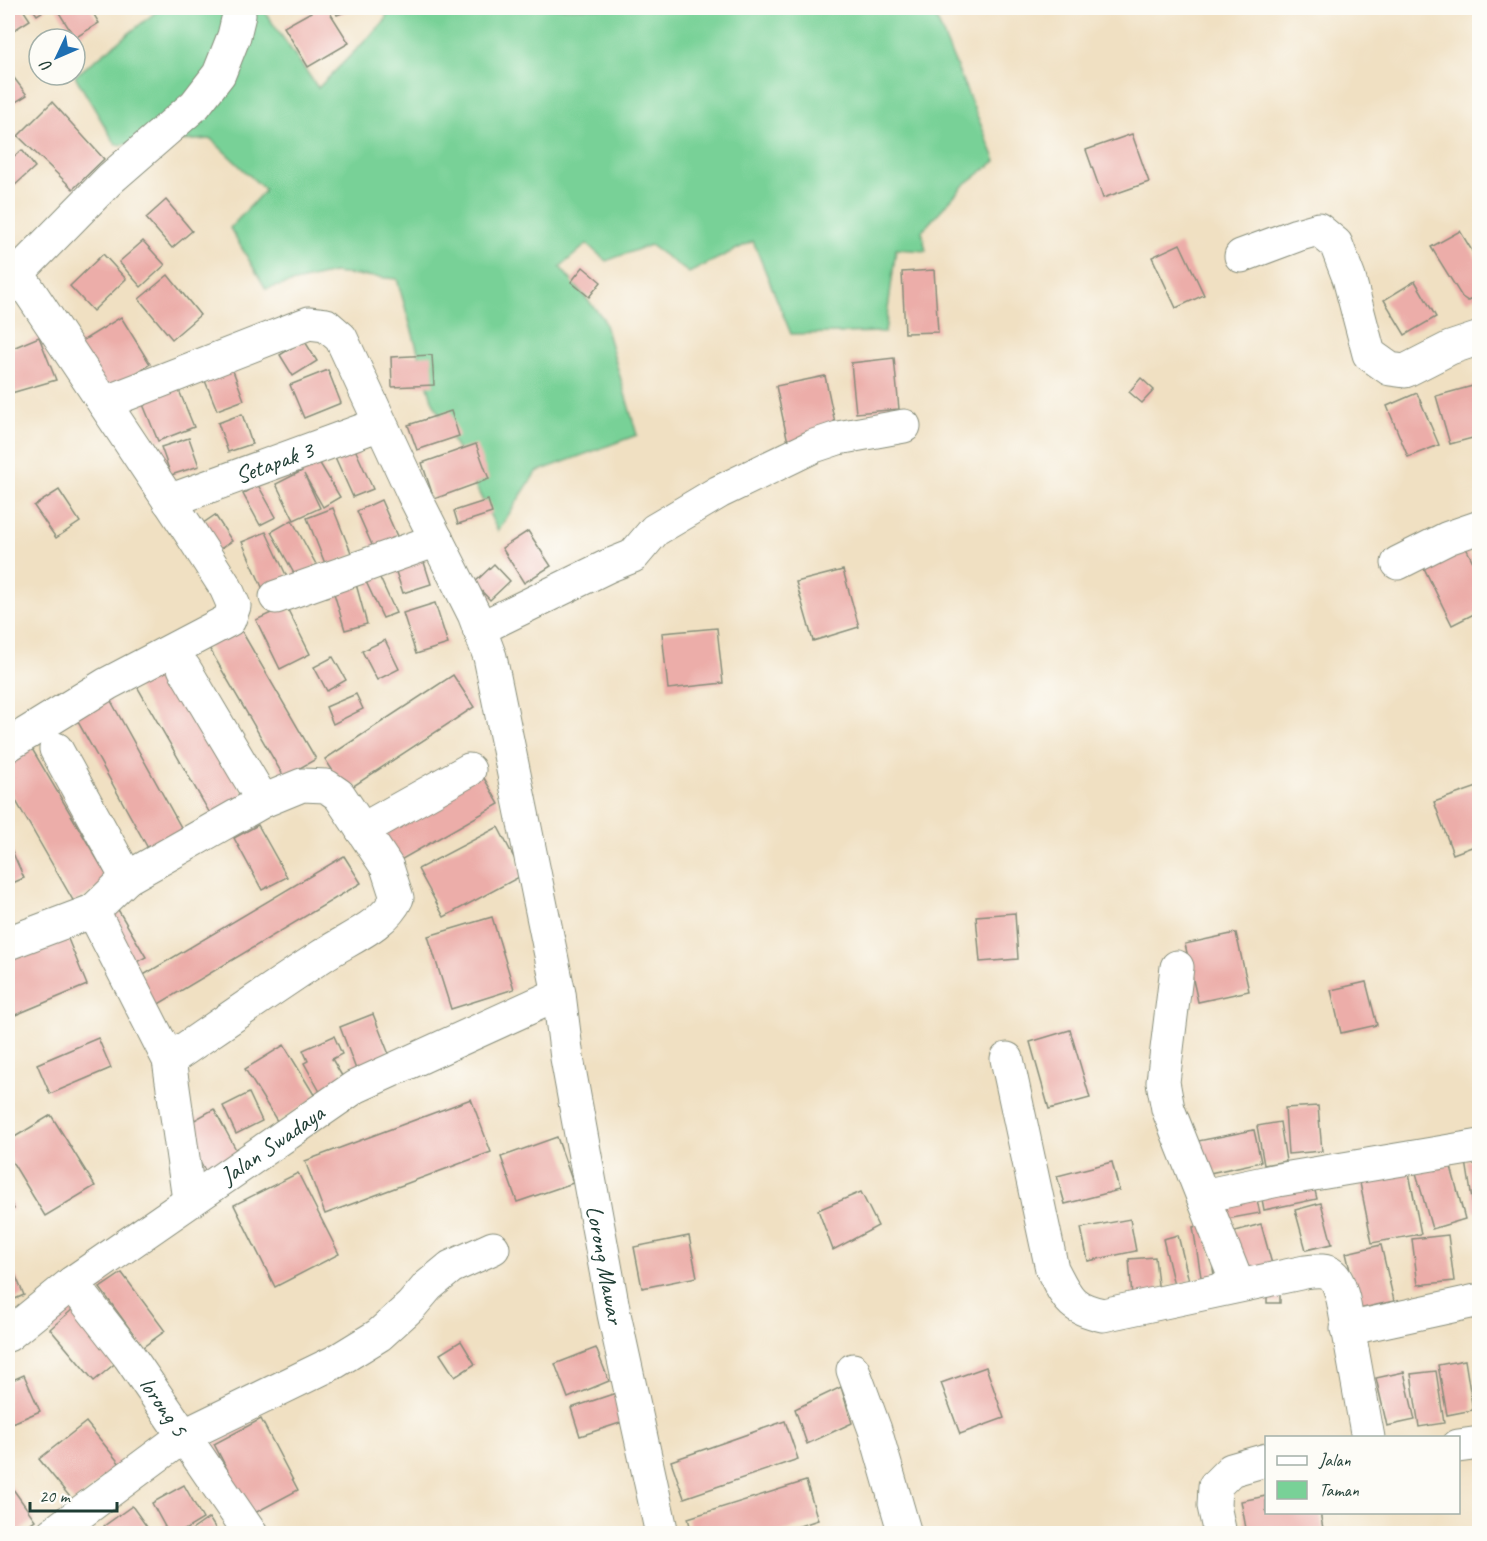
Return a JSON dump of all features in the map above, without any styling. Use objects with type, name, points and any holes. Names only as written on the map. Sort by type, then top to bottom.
[{"type":"street","points":[[8,745],[107,684],[229,620],[234,606],[226,588],[104,403],[13,279],[110,179],[195,105],[219,74],[234,36],[239,15],[238,8]]},
{"type":"street","points":[[1241,256],[1318,229],[1336,244],[1369,354],[1390,369],[1405,371],[1450,348],[1479,338]]},
{"type":"street","name":"Lorong Mawar","points":[[104,403],[309,323],[326,325],[341,338],[479,629],[490,657],[559,994],[567,1058],[612,1302],[662,1533]]},
{"type":"street","name":"Setapak 3","points":[[170,501],[380,424]]},
{"type":"street","points":[[479,629],[633,556],[655,530],[672,519],[719,492],[814,446],[838,438],[904,426]]},
{"type":"street","points":[[1398,562],[1448,538],[1479,527]]},
{"type":"street","points":[[276,597],[437,540]]},
{"type":"street","points":[[184,668],[264,801]]},
{"type":"street","points":[[56,748],[127,878]]},
{"type":"street","points":[[362,830],[469,770]]},
{"type":"street","points":[[8,943],[93,911],[127,878],[264,801],[302,785],[326,786],[339,795],[387,867],[397,898],[392,909],[378,921],[324,954],[169,1060]]},
{"type":"street","points":[[93,911],[169,1060],[189,1200]]},
{"type":"street","points":[[1177,967],[1163,1082],[1168,1109],[1238,1286]]},
{"type":"street","name":"Jalan Swadaya","points":[[8,1335],[72,1283],[355,1087],[559,994]]},
{"type":"street","points":[[1007,1059],[1052,1269],[1068,1299],[1084,1312],[1103,1316],[1322,1270],[1332,1273],[1338,1280],[1368,1436]]},
{"type":"street","points":[[1203,1197],[1278,1180],[1479,1146]]},
{"type":"street","points":[[52,1533],[185,1436],[335,1362],[379,1335],[451,1267],[494,1248]]},
{"type":"street","name":"lorong 5","points":[[72,1283],[129,1356],[251,1533]]},
{"type":"street","points":[[1347,1329],[1479,1300]]},
{"type":"street","points":[[853,1370],[875,1430],[905,1533]]},
{"type":"street","points":[[1460,1446],[1479,1443]]},
{"type":"street","points":[[1220,1533],[1214,1506],[1215,1486],[1231,1470],[1265,1460]]},
{"type":"green space","points":[[161,8],[262,8],[318,88],[385,21],[388,8],[932,8],[996,161],[964,185],[922,231],[926,251],[896,249],[885,332],[791,334],[753,241],[689,273],[650,245],[606,261],[587,244],[560,267],[603,318],[637,435],[536,472],[498,531],[432,400],[397,279],[333,273],[266,289],[230,228],[265,190],[211,139],[116,145],[82,87],[87,87],[87,67]]},
{"type":"building","points":[[8,8],[22,8],[30,20],[8,34]]},
{"type":"building","points":[[32,8],[48,8],[37,15]]},
{"type":"building","points":[[56,8],[90,8],[99,23],[87,30],[87,27],[68,27]]},
{"type":"building","points":[[318,8],[327,8],[349,43],[308,67],[284,27]]},
{"type":"building","points":[[334,8],[355,8],[337,15]]},
{"type":"building","points":[[8,70],[27,95],[8,107]]},
{"type":"building","points":[[52,102],[104,159],[73,189],[18,136]]},
{"type":"building","points":[[1132,134],[1149,182],[1103,198],[1086,150]]},
{"type":"building","points":[[22,150],[35,167],[13,187],[8,181],[8,161]]},
{"type":"building","points":[[166,200],[192,231],[172,248],[146,218]]},
{"type":"building","points":[[1460,231],[1480,264],[1480,294],[1468,301],[1462,297],[1431,247]]},
{"type":"building","points":[[143,241],[165,265],[141,287],[119,262]]},
{"type":"building","points":[[1180,244],[1204,295],[1176,308],[1152,257]]},
{"type":"building","points":[[103,254],[126,279],[93,311],[70,286]]},
{"type":"building","points":[[583,267],[601,282],[589,297],[571,282]]},
{"type":"building","points":[[934,270],[938,332],[905,333],[902,272]]},
{"type":"building","points":[[168,275],[200,315],[172,339],[139,299]]},
{"type":"building","points":[[1415,281],[1436,317],[1405,335],[1384,300]]},
{"type":"building","points":[[121,317],[150,364],[104,394],[74,346]]},
{"type":"building","points":[[39,337],[56,380],[8,394],[8,350]]},
{"type":"building","points":[[304,340],[317,361],[293,376],[280,355]]},
{"type":"building","points":[[432,355],[434,385],[392,387],[391,357]]},
{"type":"building","points":[[894,358],[899,409],[856,413],[851,363]]},
{"type":"building","points":[[229,360],[244,400],[217,410],[201,371]]},
{"type":"building","points":[[328,370],[341,403],[304,418],[290,385]]},
{"type":"building","points":[[825,376],[838,437],[789,447],[776,386]]},
{"type":"building","points":[[1141,378],[1154,390],[1142,403],[1129,392]]},
{"type":"building","points":[[176,383],[194,427],[158,441],[140,397]]},
{"type":"building","points":[[1480,384],[1480,436],[1450,444],[1436,396]]},
{"type":"building","points":[[1417,393],[1439,445],[1408,457],[1387,406]]},
{"type":"building","points":[[451,411],[459,436],[417,450],[408,425]]},
{"type":"building","points":[[242,414],[252,444],[228,452],[218,423]]},
{"type":"building","points":[[189,438],[199,466],[171,475],[161,447]]},
{"type":"building","points":[[476,444],[489,479],[434,499],[422,463]]},
{"type":"building","points":[[355,449],[373,489],[353,497],[335,457]]},
{"type":"building","points":[[318,460],[340,497],[323,507],[304,474],[320,508],[294,520],[276,484]]},
{"type":"building","points":[[258,485],[276,517],[260,525],[243,494]]},
{"type":"building","points":[[59,490],[80,522],[56,538],[34,506]]},
{"type":"building","points":[[381,500],[400,543],[376,554],[357,511]]},
{"type":"building","points":[[488,500],[492,513],[458,524],[454,511]]},
{"type":"building","points":[[333,508],[352,555],[326,566],[307,518]]},
{"type":"building","points":[[215,515],[232,541],[217,551],[199,526]]},
{"type":"building","points":[[292,520],[317,566],[296,577],[271,532]]},
{"type":"building","points":[[528,531],[551,566],[524,583],[502,548]]},
{"type":"building","points":[[266,532],[287,577],[262,587],[242,542]]},
{"type":"building","points":[[1465,546],[1480,576],[1480,611],[1452,625],[1423,566]]},
{"type":"building","points":[[422,556],[431,584],[403,593],[394,566]]},
{"type":"building","points":[[494,564],[510,581],[490,600],[474,583]]},
{"type":"building","points":[[375,567],[396,613],[383,618],[362,573]]},
{"type":"building","points":[[843,570],[859,627],[813,641],[796,582]]},
{"type":"building","points":[[356,584],[367,624],[345,630],[333,590]]},
{"type":"building","points":[[435,603],[448,644],[416,654],[403,613]]},
{"type":"building","points":[[286,606],[310,654],[280,669],[256,620]]},
{"type":"building","points":[[237,623],[316,759],[284,777],[205,641]]},
{"type":"building","points":[[717,628],[723,683],[668,689],[662,633]]},
{"type":"building","points":[[385,640],[399,669],[377,680],[362,651]]},
{"type":"building","points":[[333,657],[346,680],[327,691],[314,667]]},
{"type":"building","points":[[169,662],[246,798],[212,817],[134,681]]},
{"type":"building","points":[[453,675],[474,707],[346,791],[325,759]]},
{"type":"building","points":[[106,692],[188,840],[154,859],[72,711]]},
{"type":"building","points":[[356,694],[363,709],[333,724],[326,707]]},
{"type":"building","points":[[28,742],[110,881],[74,902],[8,787],[8,754]]},
{"type":"building","points":[[481,773],[499,804],[390,866],[371,835]]},
{"type":"building","points":[[1480,786],[1480,844],[1453,854],[1434,802]]},
{"type":"building","points":[[258,825],[287,877],[262,890],[234,838]]},
{"type":"building","points":[[498,827],[523,875],[444,917],[418,869]]},
{"type":"building","points":[[8,842],[24,878],[8,885]]},
{"type":"building","points":[[344,856],[361,883],[152,1008],[135,980]]},
{"type":"building","points":[[117,908],[146,957],[127,967],[99,919]]},
{"type":"building","points":[[1015,913],[1018,959],[980,962],[976,916]]},
{"type":"building","points":[[492,917],[514,989],[451,1009],[428,936]]},
{"type":"building","points":[[1236,933],[1249,991],[1198,1002],[1185,944]]},
{"type":"building","points":[[66,934],[87,985],[8,1018],[8,959]]},
{"type":"building","points":[[1366,982],[1377,1025],[1341,1033],[1331,990]]},
{"type":"building","points":[[373,1014],[394,1067],[360,1080],[340,1027]]},
{"type":"building","points":[[1070,1030],[1090,1098],[1049,1109],[1030,1042]]},
{"type":"building","points":[[334,1036],[342,1054],[332,1059],[348,1086],[324,1099],[304,1063],[308,1061],[303,1050]]},
{"type":"building","points":[[98,1038],[111,1068],[50,1094],[37,1064]]},
{"type":"building","points":[[284,1045],[316,1098],[277,1121],[245,1069]]},
{"type":"building","points":[[249,1093],[262,1121],[236,1134],[223,1106]]},
{"type":"building","points":[[471,1099],[491,1152],[325,1214],[305,1161]]},
{"type":"building","points":[[1318,1106],[1322,1151],[1288,1154],[1285,1108]]},
{"type":"building","points":[[214,1109],[240,1157],[207,1174],[182,1127]]},
{"type":"building","points":[[51,1115],[95,1186],[45,1216],[8,1155],[8,1141]]},
{"type":"building","points":[[1280,1122],[1286,1161],[1264,1165],[1257,1126]]},
{"type":"building","points":[[1254,1130],[1261,1162],[1205,1174],[1198,1141]]},
{"type":"building","points":[[557,1137],[573,1183],[517,1202],[501,1157]]},
{"type":"building","points":[[1480,1159],[1480,1211],[1474,1212],[1466,1161]]},
{"type":"building","points":[[1112,1162],[1119,1190],[1065,1204],[1057,1176]]},
{"type":"building","points":[[1450,1163],[1465,1219],[1432,1229],[1416,1173]]},
{"type":"building","points":[[1408,1168],[1421,1234],[1372,1243],[1359,1178]]},
{"type":"building","points":[[298,1173],[339,1254],[275,1287],[234,1205]]},
{"type":"building","points":[[1312,1178],[1317,1199],[1264,1210],[1260,1188]]},
{"type":"building","points":[[861,1192],[878,1226],[833,1250],[818,1210]]},
{"type":"building","points":[[1255,1192],[1260,1213],[1216,1221],[1212,1201]]},
{"type":"building","points":[[8,1196],[14,1209],[8,1212]]},
{"type":"building","points":[[1321,1203],[1332,1244],[1306,1250],[1295,1210]]},
{"type":"building","points":[[1130,1219],[1136,1251],[1088,1261],[1081,1228]]},
{"type":"building","points":[[1261,1224],[1275,1275],[1245,1282],[1232,1232]]},
{"type":"building","points":[[1206,1225],[1214,1275],[1201,1277],[1193,1227]]},
{"type":"building","points":[[1178,1235],[1189,1281],[1174,1285],[1163,1239]]},
{"type":"building","points":[[1448,1235],[1454,1281],[1418,1285],[1412,1239]]},
{"type":"building","points":[[689,1236],[697,1277],[642,1288],[634,1247]]},
{"type":"building","points":[[1381,1245],[1394,1301],[1359,1309],[1346,1253]]},
{"type":"building","points":[[1155,1257],[1159,1294],[1132,1296],[1129,1259]]},
{"type":"building","points":[[8,1258],[24,1295],[8,1302]]},
{"type":"building","points":[[122,1273],[165,1331],[143,1347],[100,1288]]},
{"type":"building","points":[[1267,1291],[1280,1291],[1280,1303],[1267,1303]]},
{"type":"building","points":[[74,1308],[118,1361],[94,1381],[50,1329]]},
{"type":"building","points":[[461,1341],[475,1364],[455,1377],[440,1354]]},
{"type":"building","points":[[596,1348],[609,1381],[568,1398],[555,1364]]},
{"type":"building","points":[[1465,1360],[1473,1410],[1447,1415],[1438,1365]]},
{"type":"building","points":[[986,1367],[1004,1418],[960,1434],[941,1383]]},
{"type":"building","points":[[1436,1371],[1444,1423],[1419,1427],[1411,1374]]},
{"type":"building","points":[[1404,1372],[1415,1420],[1387,1426],[1376,1378]]},
{"type":"building","points":[[24,1375],[40,1411],[8,1425],[8,1382]]},
{"type":"building","points":[[841,1387],[852,1423],[807,1444],[795,1409]]},
{"type":"building","points":[[616,1393],[626,1421],[580,1436],[571,1408]]},
{"type":"building","points":[[261,1419],[298,1490],[251,1515],[214,1444]]},
{"type":"building","points":[[785,1421],[798,1459],[684,1498],[671,1461]]},
{"type":"building","points":[[86,1422],[120,1464],[74,1502],[39,1459]]},
{"type":"building","points":[[806,1481],[818,1520],[775,1534],[692,1534],[688,1518]]},
{"type":"building","points":[[8,1482],[35,1520],[15,1534],[12,1534],[8,1527]]},
{"type":"building","points":[[184,1485],[203,1519],[178,1534],[169,1534],[152,1503]]},
{"type":"building","points":[[1265,1496],[1265,1514],[1320,1514],[1324,1534],[1247,1534],[1241,1501]]},
{"type":"building","points":[[132,1506],[152,1534],[109,1534],[104,1526]]},
{"type":"building","points":[[209,1518],[219,1534],[186,1534]]},
{"type":"building","points":[[629,1528],[629,1534],[582,1534],[582,1531]]}]
